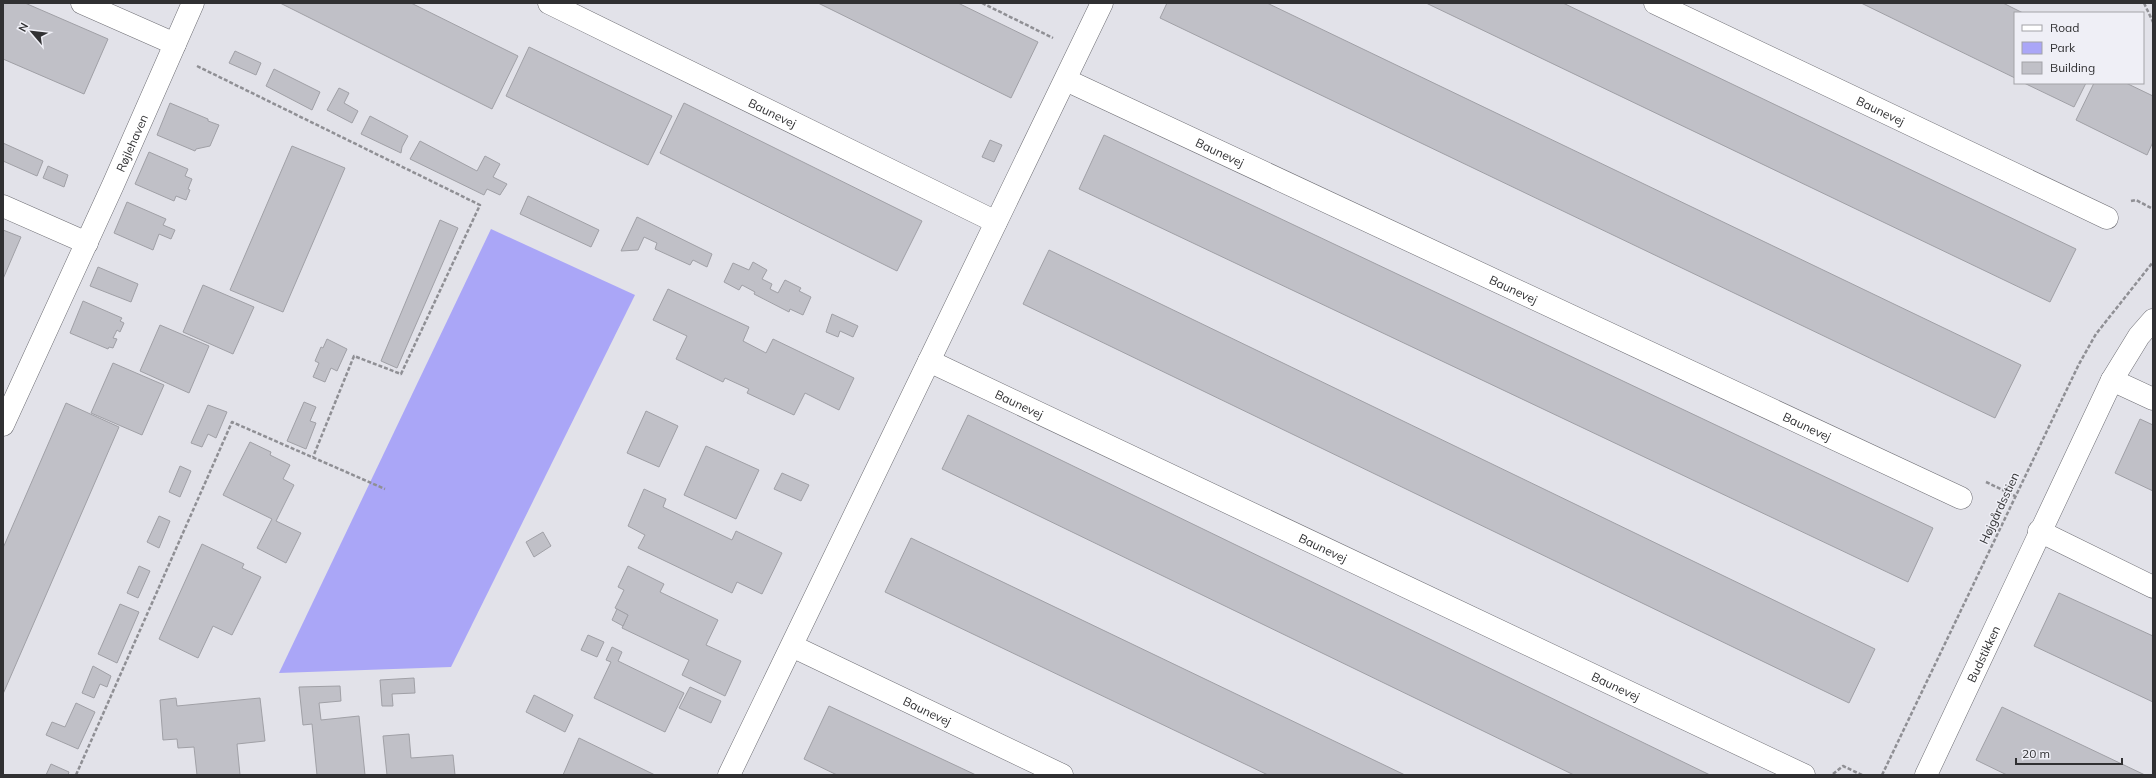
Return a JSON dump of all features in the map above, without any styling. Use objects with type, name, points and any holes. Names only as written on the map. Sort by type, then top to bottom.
[{"type":"street","points":[[82,3],[173,48]]},
{"type":"street","name":"Røjlehaven","points":[[3,425],[87,243],[193,3]]},
{"type":"street","name":"Baunevej","points":[[549,3],[996,222]]},
{"type":"street","points":[[729,775],[1102,3]]},
{"type":"street","name":"Baunevej","points":[[1655,3],[2107,218]]},
{"type":"street","name":"Baunevej","points":[[1066,80],[1961,498]]},
{"type":"street","points":[[3,206],[87,243]]},
{"type":"street","name":"Budstikken","points":[[1926,775],[2039,531],[2112,380],[2139,336],[2153,320]]},
{"type":"street","name":"Baunevej","points":[[929,361],[1804,775]]},
{"type":"street","points":[[2112,380],[2153,399]]},
{"type":"street","points":[[2039,531],[2153,587]]},
{"type":"street","name":"Baunevej","points":[[792,646],[1062,775]]},
{"type":"path","points":[[982,3],[1080,51]]},
{"type":"path","points":[[2144,3],[2153,22]]},
{"type":"path","points":[[173,48],[480,205],[401,374],[354,356],[313,457]]},
{"type":"path","name":"Højgårdsstien","points":[[1882,775],[2078,364],[2096,334],[2153,262]]},
{"type":"path","points":[[76,775],[232,422],[385,489]]},
{"type":"path","points":[[1832,775],[1843,766],[1862,775]]},
{"type":"green space","points":[[491,229],[635,295],[451,667],[279,673]]},
{"type":"building","points":[[3,3],[25,3],[108,39],[84,94],[3,59]]},
{"type":"building","points":[[280,3],[411,3],[518,56],[492,109]]},
{"type":"building","points":[[818,3],[958,3],[1038,42],[1011,98]]},
{"type":"building","points":[[1167,3],[1267,3],[2021,365],[1995,418],[1160,18]]},
{"type":"building","points":[[1426,3],[1563,3],[2076,249],[2050,302]]},
{"type":"building","points":[[1861,3],[2003,3],[2021,12],[2014,12],[2014,78]]},
{"type":"building","points":[[529,47],[672,116],[648,165],[506,96]]},
{"type":"building","points":[[235,51],[261,63],[256,75],[229,63]]},
{"type":"building","points":[[274,69],[320,92],[312,110],[266,86]]},
{"type":"building","points":[[2026,84],[2086,84],[2074,107]]},
{"type":"building","points":[[2094,84],[2128,84],[2153,96],[2153,142],[2147,155],[2076,120]]},
{"type":"building","points":[[339,88],[349,93],[344,103],[358,111],[352,123],[327,110]]},
{"type":"building","points":[[170,103],[219,125],[210,146],[196,149],[195,151],[157,135]]},
{"type":"building","points":[[684,103],[922,221],[897,271],[660,153]]},
{"type":"building","points":[[370,116],[408,136],[402,147],[401,153],[361,134]]},
{"type":"building","points":[[1104,135],[1933,528],[1908,582],[1079,189]]},
{"type":"building","points":[[990,140],[1002,145],[994,162],[982,157]]},
{"type":"building","points":[[420,141],[477,171],[485,156],[500,164],[493,177],[507,184],[500,195],[487,189],[484,195],[410,159]]},
{"type":"building","points":[[3,143],[43,161],[37,176],[3,161]]},
{"type":"building","points":[[292,146],[345,168],[283,312],[230,290]]},
{"type":"building","points":[[149,152],[188,169],[185,176],[192,179],[186,200],[176,196],[174,201],[135,184]]},
{"type":"building","points":[[48,166],[68,175],[64,187],[43,178]]},
{"type":"building","points":[[528,196],[599,230],[591,247],[520,214]]},
{"type":"building","points":[[127,202],[166,219],[163,225],[175,230],[171,239],[159,234],[153,250],[114,233]]},
{"type":"building","points":[[637,217],[712,254],[707,267],[693,260],[690,265],[655,249],[657,243],[644,237],[638,250],[621,251]]},
{"type":"building","points":[[440,220],[458,228],[397,368],[381,361]]},
{"type":"building","points":[[3,230],[21,237],[3,279]]},
{"type":"building","points":[[1049,250],[1875,649],[1849,703],[1023,304]]},
{"type":"building","points":[[753,262],[767,270],[762,279],[772,284],[770,289],[778,293],[785,280],[801,288],[799,291],[811,297],[803,315],[790,309],[789,312],[754,294],[755,292],[742,285],[739,290],[724,282],[733,263],[749,270]]},
{"type":"building","points":[[98,267],[138,284],[131,302],[90,286]]},
{"type":"building","points":[[203,285],[254,307],[233,354],[183,332]]},
{"type":"building","points":[[668,289],[749,327],[743,341],[766,353],[773,339],[854,378],[839,410],[805,393],[794,415],[747,393],[749,389],[725,378],[723,382],[676,359],[687,336],[653,320]]},
{"type":"building","points":[[83,301],[122,318],[120,321],[124,323],[120,332],[117,330],[113,338],[117,339],[113,348],[109,347],[108,349],[70,333]]},
{"type":"building","points":[[832,314],[858,326],[853,337],[840,331],[838,337],[826,332]]},
{"type":"building","points":[[160,325],[209,346],[189,393],[140,371]]},
{"type":"building","points":[[327,339],[347,349],[337,371],[331,368],[325,382],[313,377],[319,363],[315,361],[321,347],[323,348]]},
{"type":"building","points":[[113,363],[164,385],[142,435],[91,413]]},
{"type":"building","points":[[304,402],[316,407],[310,421],[316,423],[306,449],[287,441]]},
{"type":"building","points":[[66,403],[119,427],[3,694],[3,548]]},
{"type":"building","points":[[208,405],[227,412],[216,438],[208,434],[202,447],[191,443]]},
{"type":"building","points":[[646,411],[678,426],[659,467],[627,453]]},
{"type":"building","points":[[968,415],[1710,775],[1574,775],[942,469]]},
{"type":"building","points":[[2140,419],[2153,425],[2153,491],[2115,473]]},
{"type":"building","points":[[250,442],[271,452],[270,455],[290,465],[283,479],[294,485],[276,521],[301,533],[286,563],[257,548],[272,519],[223,495]]},
{"type":"building","points":[[706,446],[759,470],[736,519],[684,495]]},
{"type":"building","points":[[180,466],[191,471],[180,497],[169,492]]},
{"type":"building","points":[[782,473],[809,485],[801,501],[774,489]]},
{"type":"building","points":[[644,489],[666,499],[663,507],[732,540],[736,531],[782,553],[762,594],[737,582],[732,593],[638,548],[645,535],[628,526]]},
{"type":"building","points":[[159,516],[170,521],[159,548],[147,542]]},
{"type":"building","points":[[543,532],[551,546],[534,557],[526,542]]},
{"type":"building","points":[[911,538],[1405,775],[1268,775],[885,592]]},
{"type":"building","points":[[202,544],[244,564],[242,568],[261,577],[232,635],[213,626],[198,658],[159,639]]},
{"type":"building","points":[[139,566],[150,571],[138,598],[127,593]]},
{"type":"building","points":[[628,566],[664,584],[660,592],[718,620],[706,645],[741,661],[725,696],[682,675],[689,660],[622,628],[628,615],[615,608],[624,590],[618,587]]},
{"type":"building","points":[[2059,593],[2153,636],[2153,702],[2034,646]]},
{"type":"building","points":[[120,604],[139,612],[117,663],[98,654]]},
{"type":"building","points":[[617,609],[628,615],[623,626],[612,620]]},
{"type":"building","points":[[588,635],[604,642],[597,657],[581,650]]},
{"type":"building","points":[[612,647],[622,652],[618,661],[684,693],[665,732],[594,698],[611,662],[606,660]]},
{"type":"building","points":[[93,666],[111,676],[107,687],[100,684],[94,698],[82,693]]},
{"type":"building","points":[[414,678],[415,693],[392,694],[393,706],[382,706],[380,680]]},
{"type":"building","points":[[340,686],[341,701],[319,703],[321,720],[359,716],[365,775],[317,775],[312,724],[303,725],[299,687]]},
{"type":"building","points":[[690,687],[721,701],[711,723],[679,708]]},
{"type":"building","points":[[534,695],[573,715],[565,732],[526,712]]},
{"type":"building","points":[[176,698],[177,706],[260,698],[265,741],[237,744],[240,775],[197,775],[194,747],[178,748],[177,739],[163,740],[160,700]]},
{"type":"building","points":[[76,703],[95,712],[78,749],[46,735],[52,722],[65,727]]},
{"type":"building","points":[[829,706],[976,775],[837,775],[804,759]]},
{"type":"building","points":[[2002,707],[2145,775],[2007,775],[1976,760]]},
{"type":"building","points":[[409,734],[411,758],[453,755],[455,775],[387,775],[383,736]]},
{"type":"building","points":[[579,738],[655,775],[563,775]]},
{"type":"building","points":[[51,764],[69,772],[68,775],[46,775]]}]
